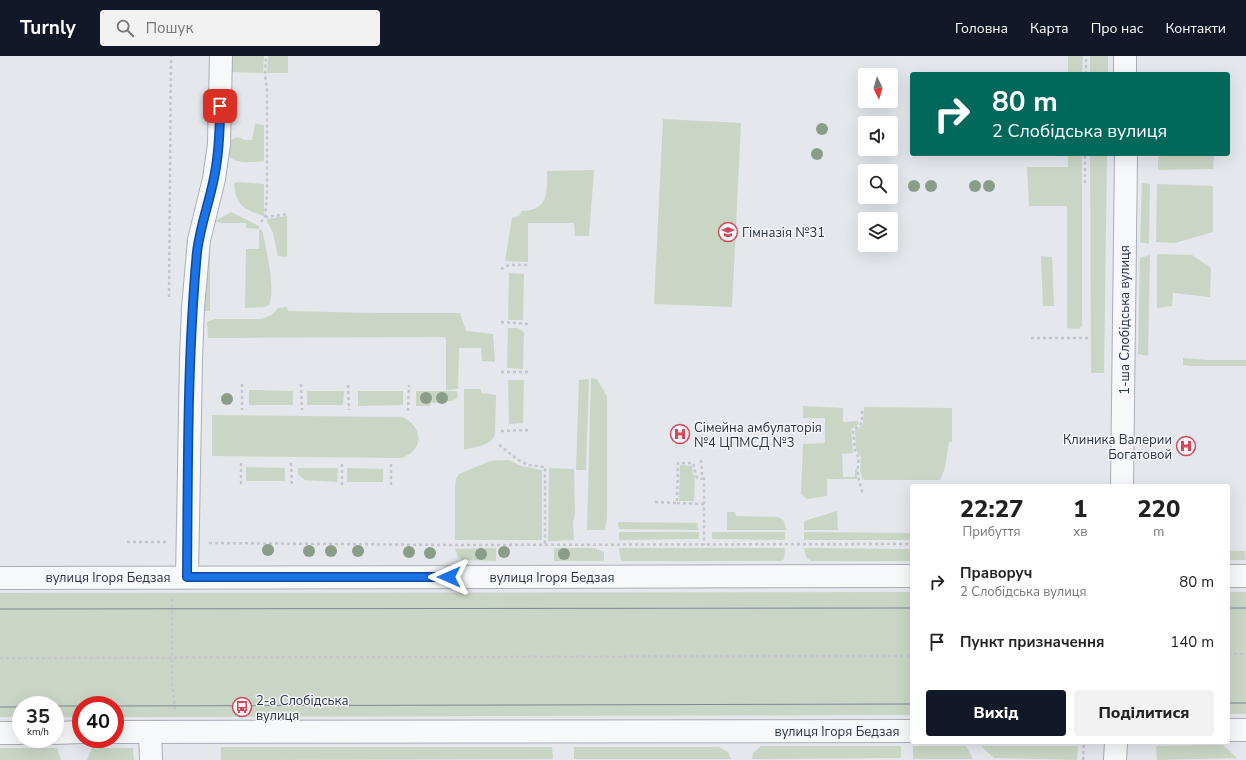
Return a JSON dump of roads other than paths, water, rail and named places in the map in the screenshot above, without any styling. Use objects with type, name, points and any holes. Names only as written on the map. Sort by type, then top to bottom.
[{"type":"street","points":[[180,577],[187,542],[194,293],[199,240],[214,179],[219,144],[221,56]]},
{"type":"street","points":[[1125,56],[1125,72]]},
{"type":"street","name":"1-ша Слобідська вулиця","points":[[1122,484],[1126,156]]},
{"type":"street","name":"вулиця Ігоря Бедзая","points":[[0,578],[910,576]]},
{"type":"street","points":[[1230,576],[1246,576]]},
{"type":"street","points":[[1230,730],[1246,730]]},
{"type":"street","name":"вулиця Ігоря Бедзая","points":[[124,732],[910,731]]},
{"type":"street","points":[[150,732],[151,760]]},
{"type":"street","points":[[0,733],[12,733]]},
{"type":"street","points":[[1115,760],[1116,744]]},
{"type":"tram line","points":[[0,609],[910,608]]},
{"type":"tram line","points":[[1230,608],[1246,608]]},
{"type":"tram line","points":[[1230,703],[1246,703]]},
{"type":"tram line","points":[[124,706],[910,704]]},
{"type":"tram line","points":[[64,706],[72,706]]},
{"type":"tram line","points":[[0,707],[12,707]]},
{"type":"place","name":"Гімназія №31","points":[[728,232]]},
{"type":"place","name":"Сімейна амбулаторія №4 ЦПМСД №3","points":[[680,434]]},
{"type":"place","name":"Клиника Валерии Богатовой","points":[[1186,446]]},
{"type":"place","name":"2-а Слобідська вулиця","points":[[242,707]]}]
